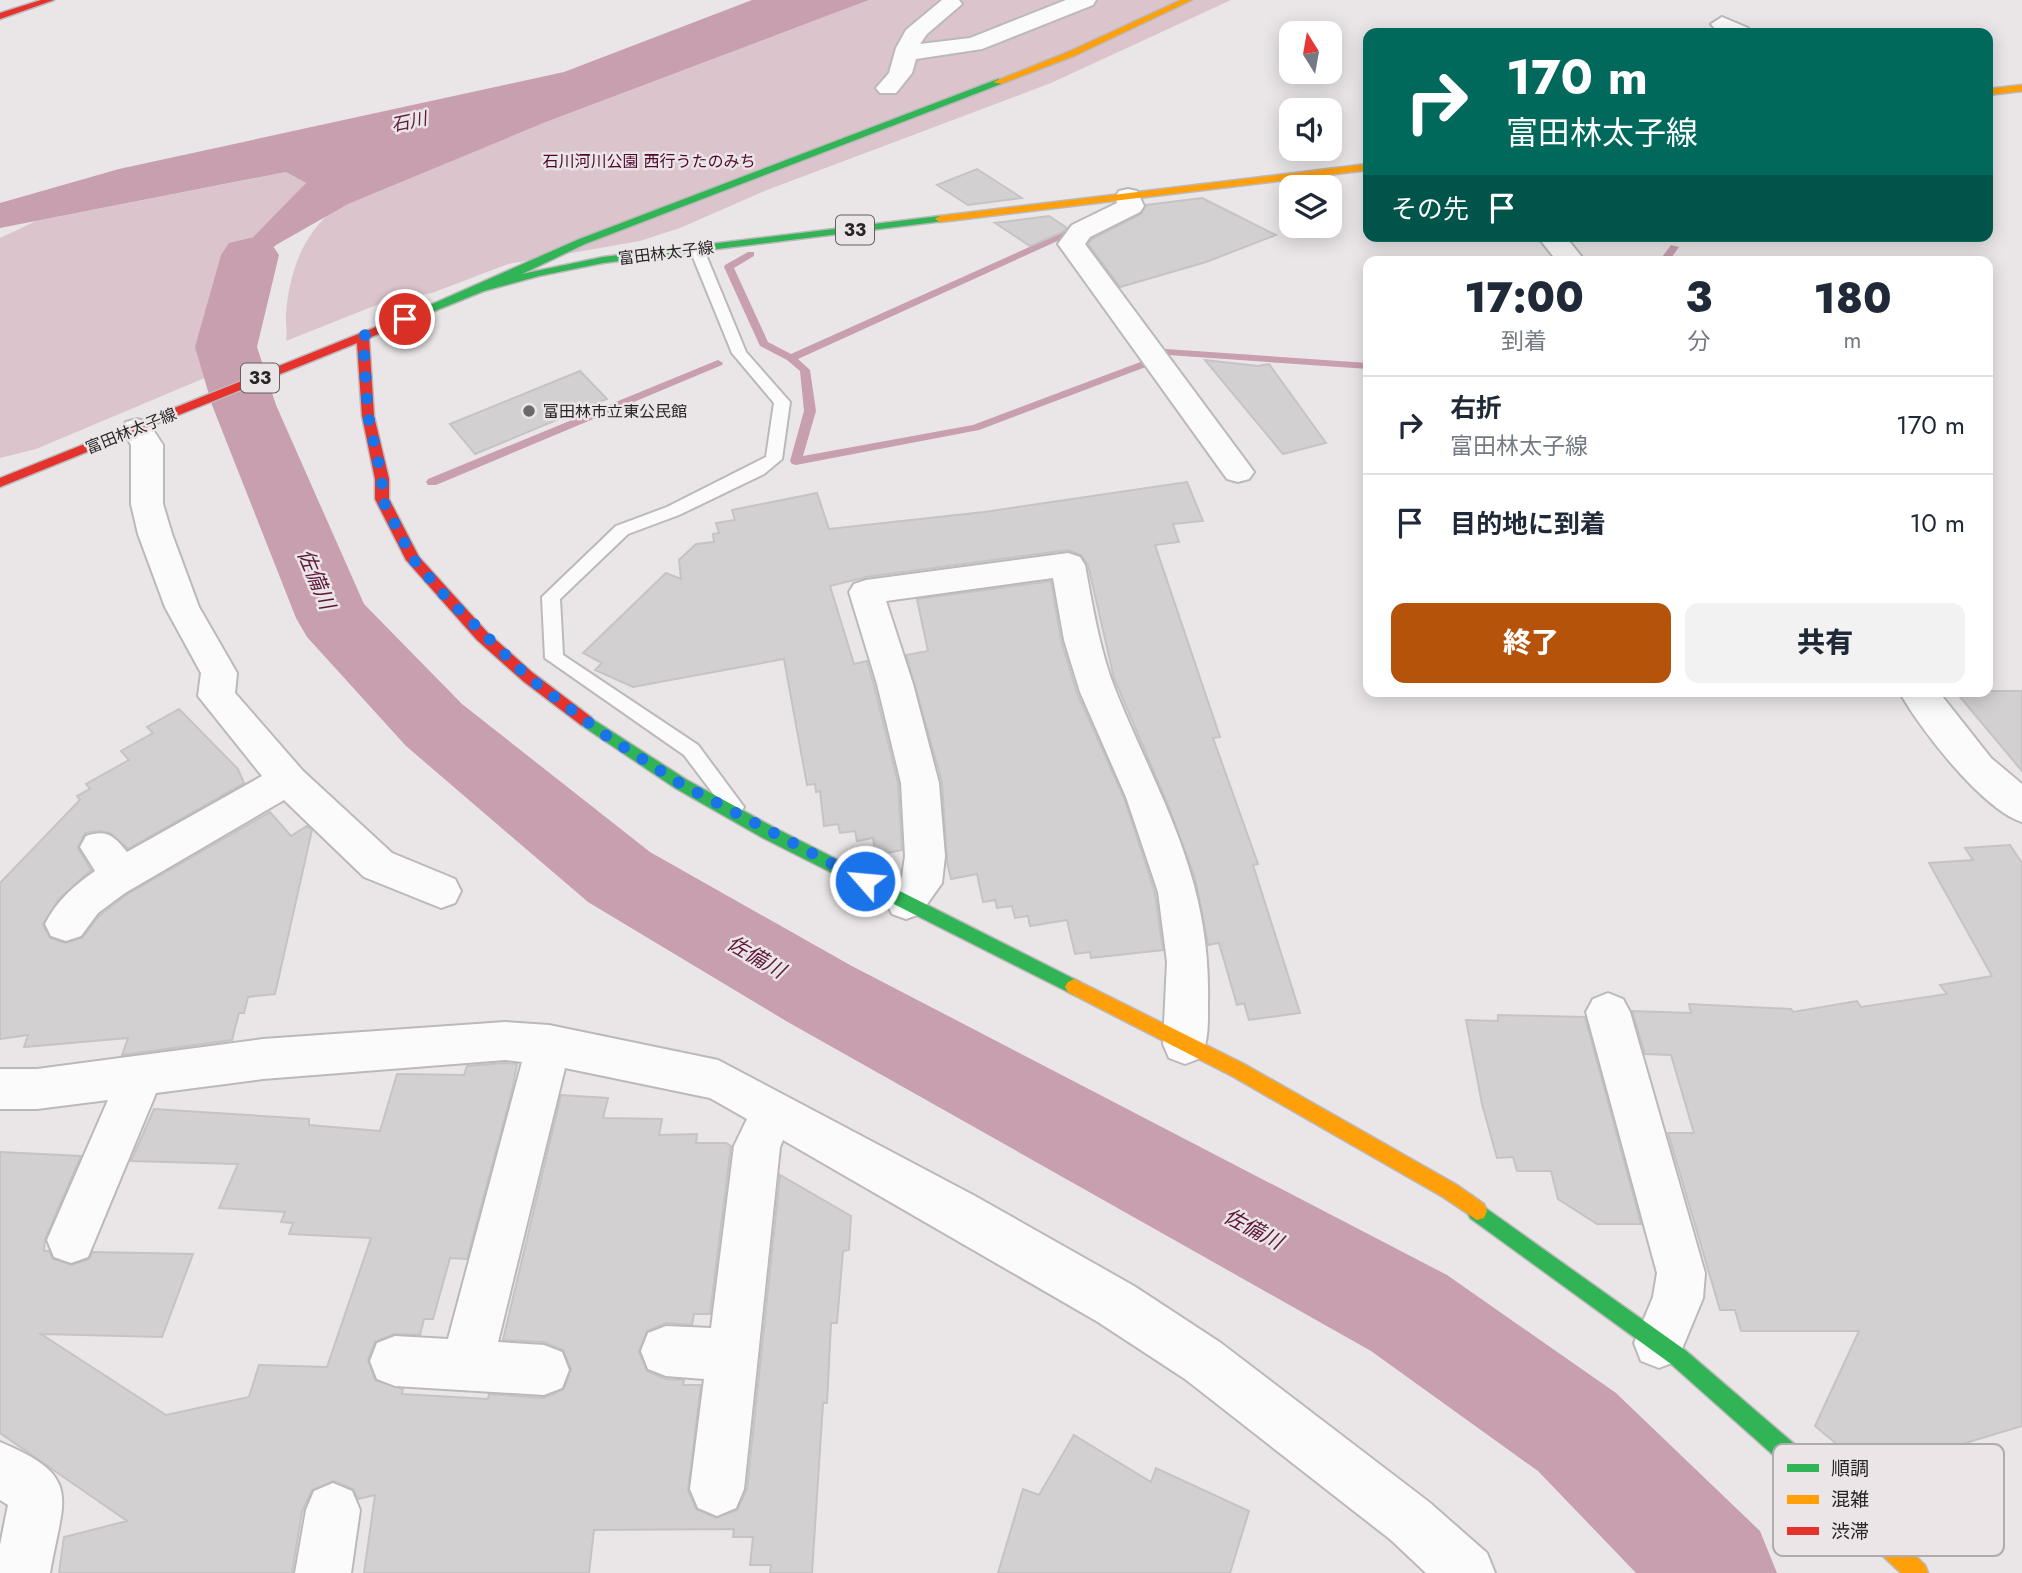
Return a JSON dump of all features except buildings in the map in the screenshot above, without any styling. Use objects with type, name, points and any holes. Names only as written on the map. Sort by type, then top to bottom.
[{"type":"street","points":[[0,16],[50,0]]},
{"type":"street","points":[[906,53],[974,44],[1085,0]]},
{"type":"street","points":[[480,289],[581,242],[1071,54],[1188,0]]},
{"type":"street","points":[[888,88],[902,75],[906,53],[914,36],[926,22],[951,4]]},
{"type":"street","points":[[1993,91],[2022,88]]},
{"type":"street","name":"富田林太子線","points":[[0,483],[480,289],[565,267],[1363,168]]},
{"type":"street","points":[[1128,197],[1131,206],[1081,231],[1071,244],[1238,472]]},
{"type":"street","points":[[1555,242],[1568,256]]},
{"type":"street","points":[[358,338],[368,416],[382,479],[382,499],[413,559],[482,636],[528,677],[602,733],[681,784],[906,902],[1238,1070],[1450,1191],[1660,1343],[1778,1444]]},
{"type":"street","points":[[136,429],[147,445],[147,504],[155,534],[182,607],[219,673],[216,696],[287,780],[378,865],[430,884],[441,891]]},
{"type":"street","points":[[906,902],[922,883],[925,856],[920,783],[895,684],[866,592],[1068,565],[1082,640],[1098,692],[1145,797],[1178,892],[1188,962],[1185,1044]]},
{"type":"street","points":[[1922,697],[1978,768],[2022,807]]},
{"type":"street","points":[[66,924],[111,861],[287,780]]},
{"type":"street","points":[[1608,1012],[1681,1273],[1678,1298],[1660,1343]]},
{"type":"street","points":[[0,1089],[37,1089],[373,1049],[505,1041],[549,1045],[718,1080],[1105,1297],[1203,1362],[1410,1521],[1467,1573]]},
{"type":"street","points":[[467,1364],[549,1045]]},
{"type":"street","points":[[71,1240],[141,1075]]},
{"type":"street","points":[[717,1489],[757,1146],[774,1111]]},
{"type":"street","points":[[666,1351],[733,1354]]},
{"type":"street","points":[[395,1361],[544,1370]]},
{"type":"street","points":[[0,1469],[37,1493],[22,1573]]},
{"type":"street","points":[[323,1573],[333,1510]]},
{"type":"street","points":[[1899,1556],[1917,1573]]},
{"type":"lane","points":[[696,250],[739,353],[782,402],[774,458],[758,470],[673,511],[622,530],[551,597],[554,658],[691,750],[741,817]]},
{"type":"green space","name":"石川河川公園 西行うたのみち","points":[[869,0],[1231,0],[1051,83],[767,190],[680,228],[640,241],[508,264],[432,293],[389,300],[286,341],[290,284],[299,256],[314,230],[335,209],[546,122]]},
{"type":"green space","points":[[286,172],[306,183],[227,270],[214,352],[226,369],[36,449],[0,458],[0,238],[36,221]]},
{"type":"water","name":"石川","points":[[752,0],[869,0],[546,122],[348,204],[276,245],[257,263],[237,345],[241,362],[226,369],[214,352],[229,262],[306,183],[286,172],[0,228],[0,203],[119,169],[564,72]]},
{"type":"waterway","points":[[791,358],[1083,226]]},
{"type":"waterway","points":[[1668,256],[1674,247]]},
{"type":"waterway","points":[[751,254],[729,267],[764,344],[791,358]]},
{"type":"waterway","name":"佐備川","points":[[250,255],[226,347],[244,405],[333,618],[434,725],[619,877],[818,993],[1409,1313],[1577,1432],[1718,1573]]},
{"type":"waterway","points":[[791,358],[805,370],[810,411],[796,461],[975,428],[1147,363],[1166,352],[1363,366]]},
{"type":"waterway","points":[[432,482],[718,363]]},
{"type":"traffic: fast","points":[[480,289],[581,242],[998,82]]},
{"type":"traffic: fast","points":[[391,325],[480,289],[537,273],[603,260],[940,219]]},
{"type":"traffic: fast","points":[[586,721],[681,784],[769,833],[1074,987]]},
{"type":"traffic: fast","points":[[1477,1211],[1678,1357],[1778,1444]]},
{"type":"traffic: slow","points":[[998,82],[1071,54],[1188,0]]},
{"type":"traffic: slow","points":[[1993,91],[2022,88]]},
{"type":"traffic: slow","points":[[940,219],[1363,168]]},
{"type":"traffic: slow","points":[[1074,987],[1238,1070],[1450,1191],[1477,1211]]},
{"type":"traffic: slow","points":[[1899,1556],[1917,1573]]},
{"type":"traffic: jam","points":[[0,16],[50,0]]},
{"type":"traffic: jam","points":[[0,483],[391,325]]},
{"type":"traffic: jam","points":[[363,336],[368,416],[382,479],[382,499],[413,560],[482,636],[528,677],[586,721]]},
{"type":"place","name":"富田林市立東公民館","points":[[529,411]]},
{"type":"route","points":[[405,319],[363,336],[368,416],[382,479],[382,499],[413,559],[482,636],[528,677],[602,733],[681,784],[769,833],[865,881]]}]
